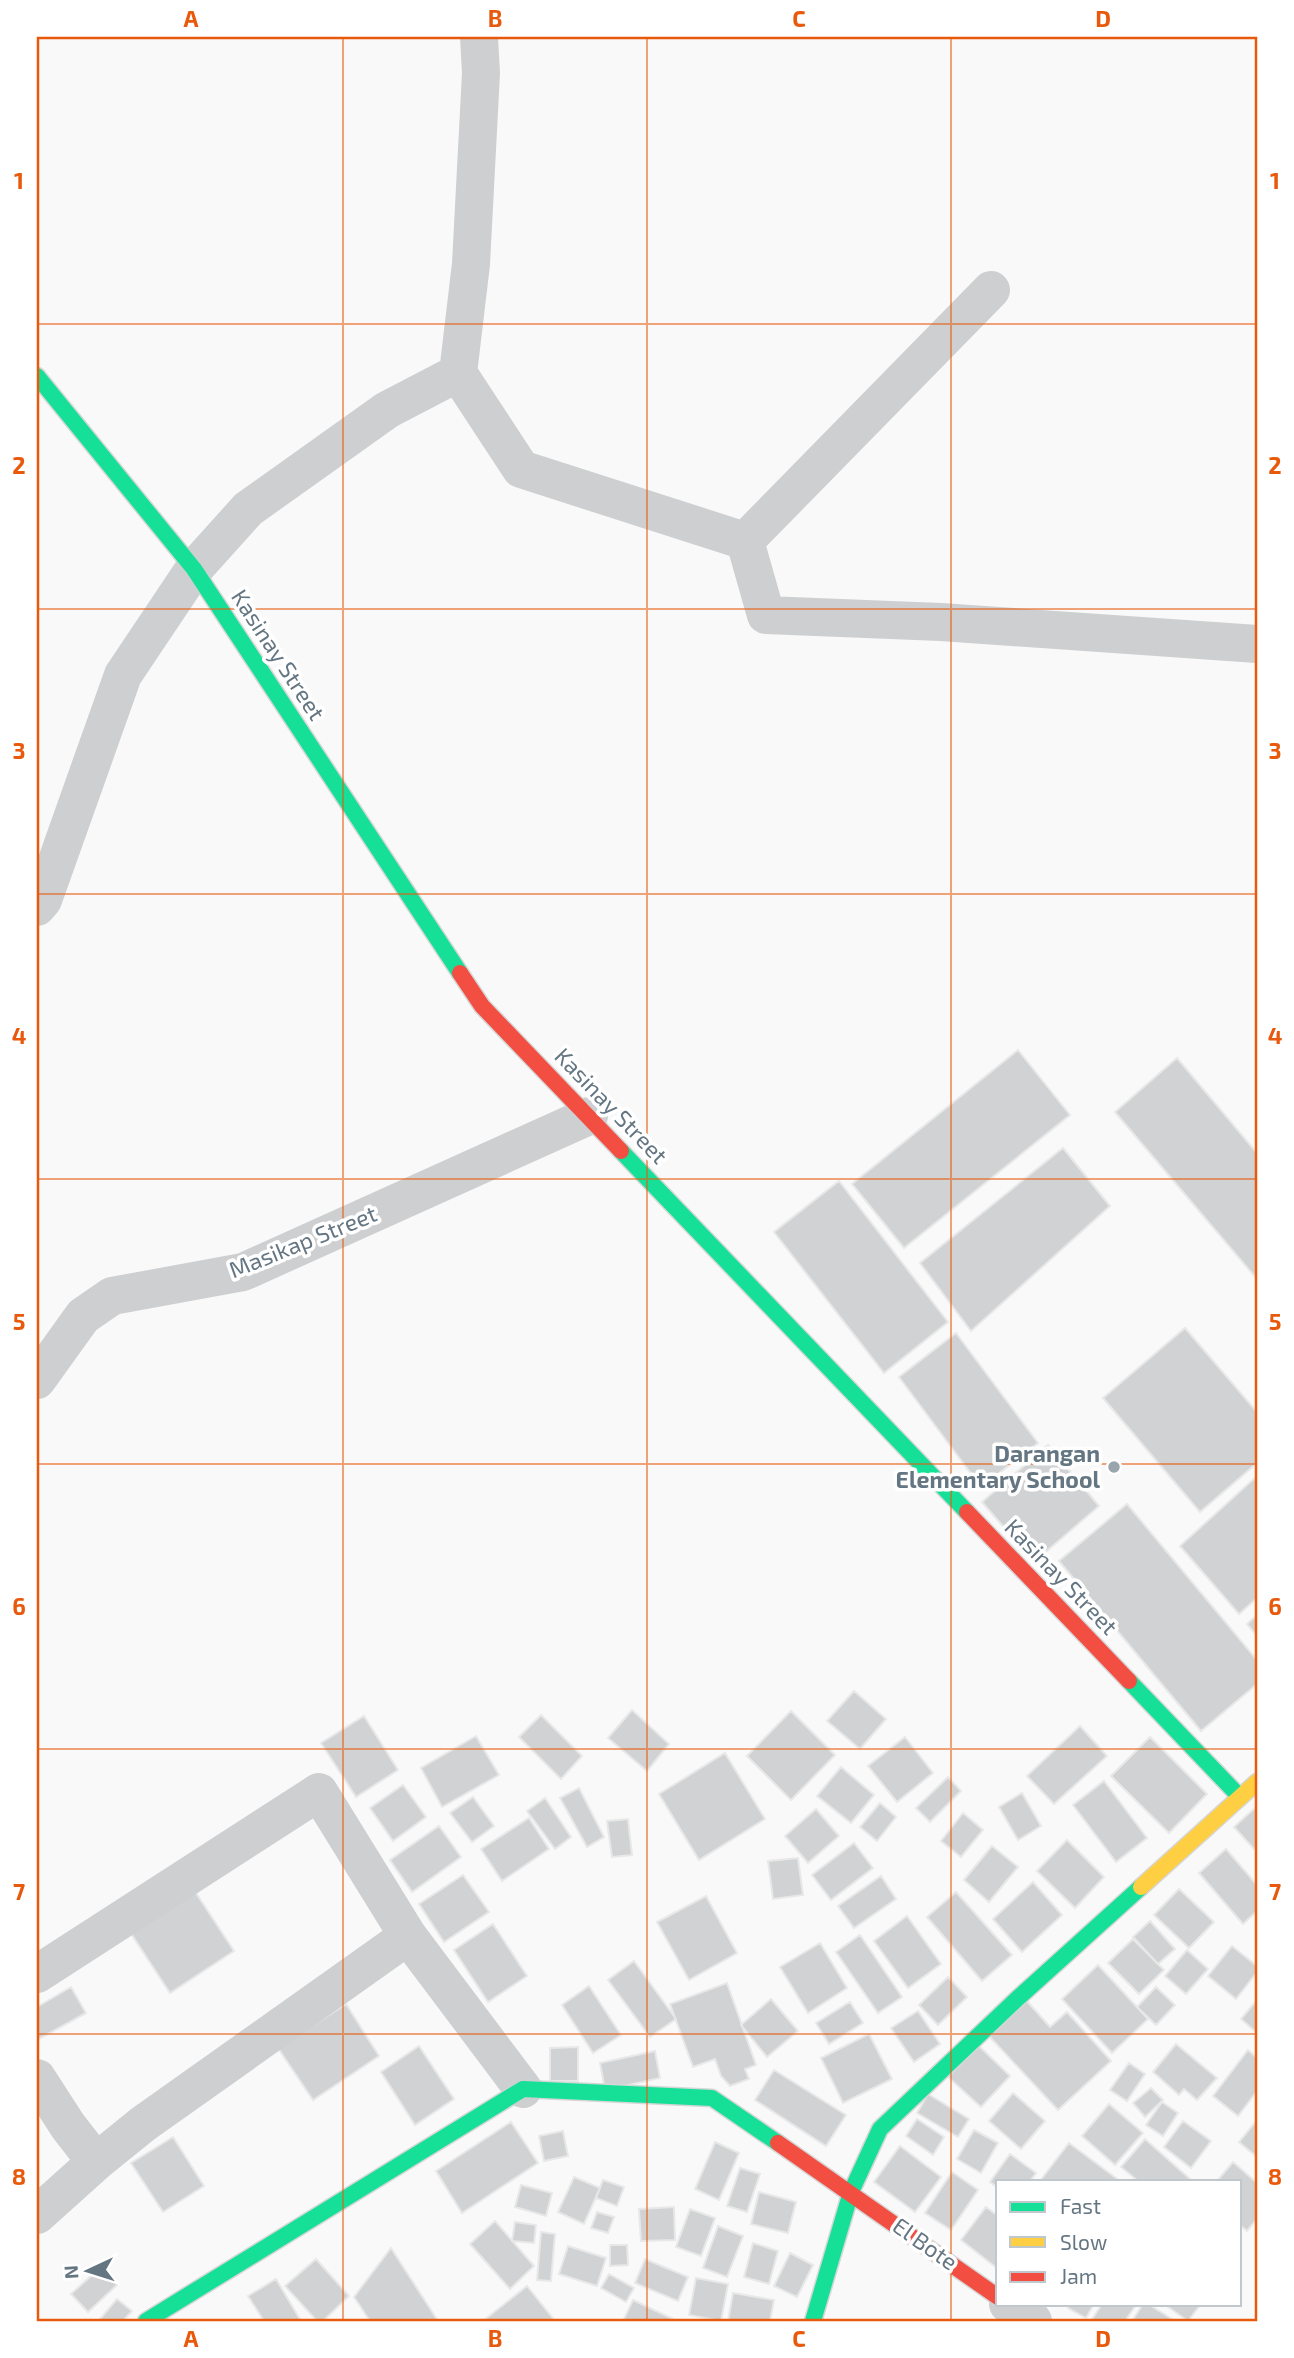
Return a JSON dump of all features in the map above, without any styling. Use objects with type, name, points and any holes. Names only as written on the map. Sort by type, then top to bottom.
[{"type":"street","points":[[479,37],[481,73],[471,264],[458,373],[521,469],[745,541]]},
{"type":"street","points":[[745,541],[991,290]]},
{"type":"street","points":[[37,907],[43,900],[123,675],[194,569],[248,509],[387,410],[458,373]]},
{"type":"street","name":"Kasinay Street","points":[[37,376],[194,569],[482,1006],[1240,1797]]},
{"type":"street","points":[[745,541],[766,615],[941,622],[1257,644]]},
{"type":"street","name":"Masikap Street","points":[[37,1380],[83,1316],[112,1296],[243,1272],[589,1116]]},
{"type":"street","points":[[813,2321],[851,2192],[880,2129],[1028,1989],[1257,1782]]},
{"type":"street","points":[[37,1974],[319,1792],[408,1936],[523,2089],[146,2321]]},
{"type":"street","points":[[37,2215],[143,2123],[408,1936]]},
{"type":"street","points":[[37,2078],[68,2126],[96,2162]]},
{"type":"street","name":"El Bote","points":[[523,2089],[712,2098],[851,2192],[996,2296]]},
{"type":"street","points":[[1011,2306],[1033,2321]]},
{"type":"building","points":[[1018,1050],[1070,1115],[904,1248],[852,1184]]},
{"type":"building","points":[[1177,1058],[1257,1153],[1257,1279],[1115,1112]]},
{"type":"building","points":[[1063,1148],[1110,1206],[971,1331],[920,1263]]},
{"type":"building","points":[[839,1181],[948,1322],[884,1373],[774,1232]]},
{"type":"building","points":[[1185,1328],[1257,1412],[1257,1463],[1200,1512],[1103,1398]]},
{"type":"building","points":[[956,1333],[1038,1443],[981,1487],[899,1377]]},
{"type":"building","points":[[1048,1445],[1099,1506],[1034,1562],[982,1502]]},
{"type":"building","points":[[1257,1476],[1257,1598],[1239,1614],[1180,1546]]},
{"type":"building","points":[[1127,1504],[1257,1660],[1257,1684],[1201,1731],[1059,1561]]},
{"type":"building","points":[[1257,1615],[1257,1636],[1247,1624]]},
{"type":"building","points":[[854,1691],[886,1719],[860,1749],[827,1721]]},
{"type":"building","points":[[632,1710],[669,1744],[647,1771],[608,1738]]},
{"type":"building","points":[[791,1711],[835,1755],[791,1800],[747,1756]]},
{"type":"building","points":[[541,1715],[582,1756],[561,1779],[519,1737]]},
{"type":"building","points":[[364,1716],[398,1770],[356,1797],[321,1743]]},
{"type":"building","points":[[1080,1726],[1107,1756],[1054,1804],[1027,1776]]},
{"type":"building","points":[[476,1736],[499,1775],[442,1807],[421,1768]]},
{"type":"building","points":[[905,1737],[933,1773],[897,1802],[868,1766]]},
{"type":"building","points":[[1150,1737],[1207,1794],[1169,1833],[1111,1776]]},
{"type":"building","points":[[725,1753],[765,1819],[699,1860],[659,1794]]},
{"type":"building","points":[[841,1767],[874,1795],[851,1823],[817,1796]]},
{"type":"building","points":[[948,1777],[961,1791],[930,1822],[916,1808]]},
{"type":"building","points":[[1104,1781],[1147,1838],[1116,1862],[1073,1805]]},
{"type":"building","points":[[403,1785],[426,1817],[393,1841],[370,1808]]},
{"type":"building","points":[[579,1788],[604,1837],[587,1847],[560,1798]]},
{"type":"building","points":[[1022,1793],[1041,1826],[1018,1840],[999,1807]]},
{"type":"building","points":[[473,1797],[494,1826],[472,1842],[450,1813]]},
{"type":"building","points":[[545,1798],[571,1837],[555,1849],[527,1811]]},
{"type":"building","points":[[880,1803],[896,1817],[877,1841],[860,1827]]},
{"type":"building","points":[[1257,1806],[1257,1846],[1254,1849],[1234,1827]]},
{"type":"building","points":[[816,1809],[839,1836],[808,1863],[785,1836]]},
{"type":"building","points":[[963,1813],[983,1830],[961,1857],[941,1841]]},
{"type":"building","points":[[529,1818],[549,1849],[502,1881],[481,1849]]},
{"type":"building","points":[[628,1819],[632,1855],[612,1857],[607,1821]]},
{"type":"building","points":[[439,1826],[461,1857],[412,1892],[390,1860]]},
{"type":"building","points":[[1067,1840],[1104,1877],[1075,1908],[1037,1871]]},
{"type":"building","points":[[854,1843],[873,1868],[831,1900],[812,1875]]},
{"type":"building","points":[[992,1846],[1018,1867],[989,1902],[964,1880]]},
{"type":"building","points":[[1226,1849],[1257,1885],[1257,1911],[1243,1924],[1199,1873]]},
{"type":"building","points":[[798,1858],[803,1895],[773,1899],[768,1861]]},
{"type":"building","points":[[463,1875],[489,1912],[444,1942],[419,1904]]},
{"type":"building","points":[[881,1876],[896,1899],[854,1928],[838,1906]]},
{"type":"building","points":[[1033,1882],[1062,1915],[1022,1952],[993,1919]]},
{"type":"building","points":[[1179,1889],[1214,1922],[1189,1948],[1154,1915]]},
{"type":"building","points":[[194,1890],[234,1951],[170,1993],[130,1932]]},
{"type":"building","points":[[956,1892],[1012,1955],[982,1981],[927,1917]]},
{"type":"building","points":[[706,1896],[737,1953],[689,1980],[657,1922]]},
{"type":"building","points":[[907,1916],[941,1964],[908,1988],[874,1941]]},
{"type":"building","points":[[1150,1921],[1175,1949],[1158,1964],[1133,1937]]},
{"type":"building","points":[[493,1924],[527,1976],[488,2002],[454,1950]]},
{"type":"building","points":[[860,1935],[902,1997],[878,2013],[836,1952]]},
{"type":"building","points":[[1133,1939],[1164,1970],[1139,1994],[1108,1963]]},
{"type":"building","points":[[820,1943],[847,1988],[808,2013],[780,1967]]},
{"type":"building","points":[[1232,1946],[1257,1966],[1257,1972],[1236,1999],[1208,1976]]},
{"type":"building","points":[[1187,1950],[1208,1969],[1186,1994],[1165,1976]]},
{"type":"building","points":[[634,1961],[676,2019],[650,2037],[608,1980]]},
{"type":"building","points":[[1098,1965],[1148,2019],[1112,2053],[1062,1999]]},
{"type":"building","points":[[948,1977],[967,1997],[938,2025],[919,2005]]},
{"type":"building","points":[[727,1983],[756,2065],[745,2069],[749,2079],[730,2086],[721,2076],[715,2059],[693,2067],[670,2004]]},
{"type":"building","points":[[589,1986],[621,2035],[593,2053],[562,2005]]},
{"type":"building","points":[[71,1987],[86,2013],[37,2040],[37,2007]]},
{"type":"building","points":[[1156,1987],[1175,2005],[1156,2025],[1137,2007]]},
{"type":"building","points":[[771,1999],[798,2031],[767,2057],[741,2025]]},
{"type":"building","points":[[1026,2000],[1050,2027],[1067,2012],[1111,2061],[1058,2110],[988,2035]]},
{"type":"building","points":[[1257,2000],[1257,2033],[1241,2019]]},
{"type":"building","points":[[850,2002],[863,2023],[829,2044],[816,2023]]},
{"type":"building","points":[[346,2004],[379,2056],[313,2100],[278,2048]]},
{"type":"building","points":[[918,2011],[940,2044],[914,2062],[891,2028]]},
{"type":"building","points":[[869,2034],[892,2079],[843,2103],[821,2058]]},
{"type":"building","points":[[1176,2044],[1217,2078],[1197,2100],[1184,2089],[1179,2095],[1153,2072]]},
{"type":"building","points":[[978,2045],[1010,2076],[981,2107],[948,2077]]},
{"type":"building","points":[[419,2046],[454,2099],[415,2125],[381,2072]]},
{"type":"building","points":[[578,2047],[578,2081],[550,2081],[550,2048]]},
{"type":"building","points":[[1248,2050],[1257,2058],[1257,2091],[1238,2116],[1213,2096]]},
{"type":"building","points":[[655,2051],[660,2078],[605,2090],[600,2063]]},
{"type":"building","points":[[1129,2063],[1145,2074],[1127,2101],[1110,2090]]},
{"type":"building","points":[[774,2070],[846,2115],[826,2146],[755,2100]]},
{"type":"building","points":[[1151,2088],[1163,2100],[1145,2117],[1133,2103]]},
{"type":"building","points":[[1013,2093],[1045,2121],[1021,2149],[989,2121]]},
{"type":"building","points":[[928,2094],[969,2119],[958,2137],[917,2113]]},
{"type":"building","points":[[1162,2102],[1178,2113],[1163,2136],[1146,2125]]},
{"type":"building","points":[[1109,2104],[1143,2133],[1115,2165],[1082,2136]]},
{"type":"building","points":[[917,2119],[944,2137],[933,2155],[906,2136]]},
{"type":"building","points":[[1257,2120],[1257,2157],[1239,2142]]},
{"type":"building","points":[[1183,2121],[1211,2141],[1191,2168],[1164,2147]]},
{"type":"building","points":[[511,2122],[538,2163],[462,2213],[436,2171]]},
{"type":"building","points":[[974,2130],[998,2143],[981,2173],[957,2159]]},
{"type":"building","points":[[563,2131],[568,2156],[544,2161],[539,2136]]},
{"type":"building","points":[[173,2137],[204,2186],[163,2212],[131,2163]]},
{"type":"building","points":[[1145,2139],[1190,2179],[1137,2180],[1121,2167]]},
{"type":"building","points":[[715,2142],[739,2153],[719,2200],[695,2189]]},
{"type":"building","points":[[1069,2143],[1119,2180],[1041,2180]]},
{"type":"building","points":[[900,2146],[941,2177],[915,2212],[874,2182]]},
{"type":"building","points":[[1010,2154],[1036,2173],[1031,2180],[996,2180],[996,2186],[990,2182]]},
{"type":"building","points":[[1233,2162],[1257,2183],[1257,2219],[1247,2231],[1242,2227],[1242,2180],[1218,2180]]},
{"type":"building","points":[[740,2168],[760,2174],[747,2212],[727,2206]]},
{"type":"building","points":[[952,2172],[978,2190],[951,2230],[925,2213]]},
{"type":"building","points":[[574,2177],[600,2188],[584,2224],[558,2212]]},
{"type":"building","points":[[603,2180],[624,2187],[617,2206],[596,2198]]},
{"type":"building","points":[[521,2185],[552,2193],[546,2216],[515,2207]]},
{"type":"building","points":[[759,2192],[796,2202],[788,2233],[751,2224]]},
{"type":"building","points":[[674,2207],[675,2240],[641,2241],[639,2209]]},
{"type":"building","points":[[986,2207],[996,2214],[996,2267],[961,2240]]},
{"type":"building","points":[[690,2209],[715,2218],[701,2256],[676,2247]]},
{"type":"building","points":[[597,2212],[614,2217],[608,2233],[591,2228]]},
{"type":"building","points":[[495,2221],[534,2266],[510,2289],[470,2244]]},
{"type":"building","points":[[515,2222],[536,2225],[534,2243],[512,2241]]},
{"type":"building","points":[[718,2226],[743,2236],[727,2277],[703,2268]]},
{"type":"building","points":[[541,2232],[555,2234],[551,2281],[537,2280]]},
{"type":"building","points":[[753,2243],[778,2251],[769,2284],[744,2277]]},
{"type":"building","points":[[610,2245],[627,2245],[628,2265],[610,2266]]},
{"type":"building","points":[[568,2246],[606,2258],[597,2286],[559,2274]]},
{"type":"building","points":[[391,2248],[438,2321],[370,2321],[354,2297]]},
{"type":"building","points":[[790,2253],[813,2265],[797,2297],[774,2286]]},
{"type":"building","points":[[316,2259],[349,2296],[323,2321],[317,2321],[285,2286]]},
{"type":"building","points":[[645,2259],[688,2277],[678,2301],[635,2283]]},
{"type":"building","points":[[102,2266],[118,2284],[88,2312],[71,2294]]},
{"type":"building","points":[[609,2274],[634,2288],[626,2302],[601,2288]]},
{"type":"building","points":[[696,2278],[728,2284],[721,2321],[689,2315]]},
{"type":"building","points":[[276,2279],[301,2321],[264,2321],[248,2296]]},
{"type":"building","points":[[527,2286],[555,2321],[483,2321]]},
{"type":"building","points":[[733,2293],[774,2300],[770,2321],[728,2321]]},
{"type":"building","points":[[117,2299],[132,2311],[123,2321],[100,2319]]},
{"type":"building","points":[[633,2300],[673,2319],[673,2321],[623,2321]]},
{"type":"building","points":[[1069,2306],[1093,2306],[1086,2318],[1068,2308]]},
{"type":"building","points":[[1101,2306],[1135,2306],[1125,2321],[1091,2321]]},
{"type":"building","points":[[1142,2306],[1151,2306],[1175,2321],[1132,2321]]},
{"type":"building","points":[[1167,2306],[1199,2306],[1188,2321]]},
{"type":"traffic: fast","points":[[37,376],[194,569],[460,973]]},
{"type":"traffic: fast","points":[[621,1151],[967,1512]]},
{"type":"traffic: fast","points":[[1129,1681],[1240,1797]]},
{"type":"traffic: fast","points":[[813,2321],[851,2192],[880,2129],[1018,1998],[1141,1887]]},
{"type":"traffic: fast","points":[[146,2321],[523,2089],[712,2098],[778,2143]]},
{"type":"traffic: slow","points":[[1141,1887],[1257,1782]]},
{"type":"traffic: jam","points":[[460,973],[482,1006],[621,1151]]},
{"type":"traffic: jam","points":[[967,1512],[1129,1681]]},
{"type":"traffic: jam","points":[[778,2143],[996,2296]]},
{"type":"place","name":"Darangan Elementary School","points":[[1114,1467]]}]
